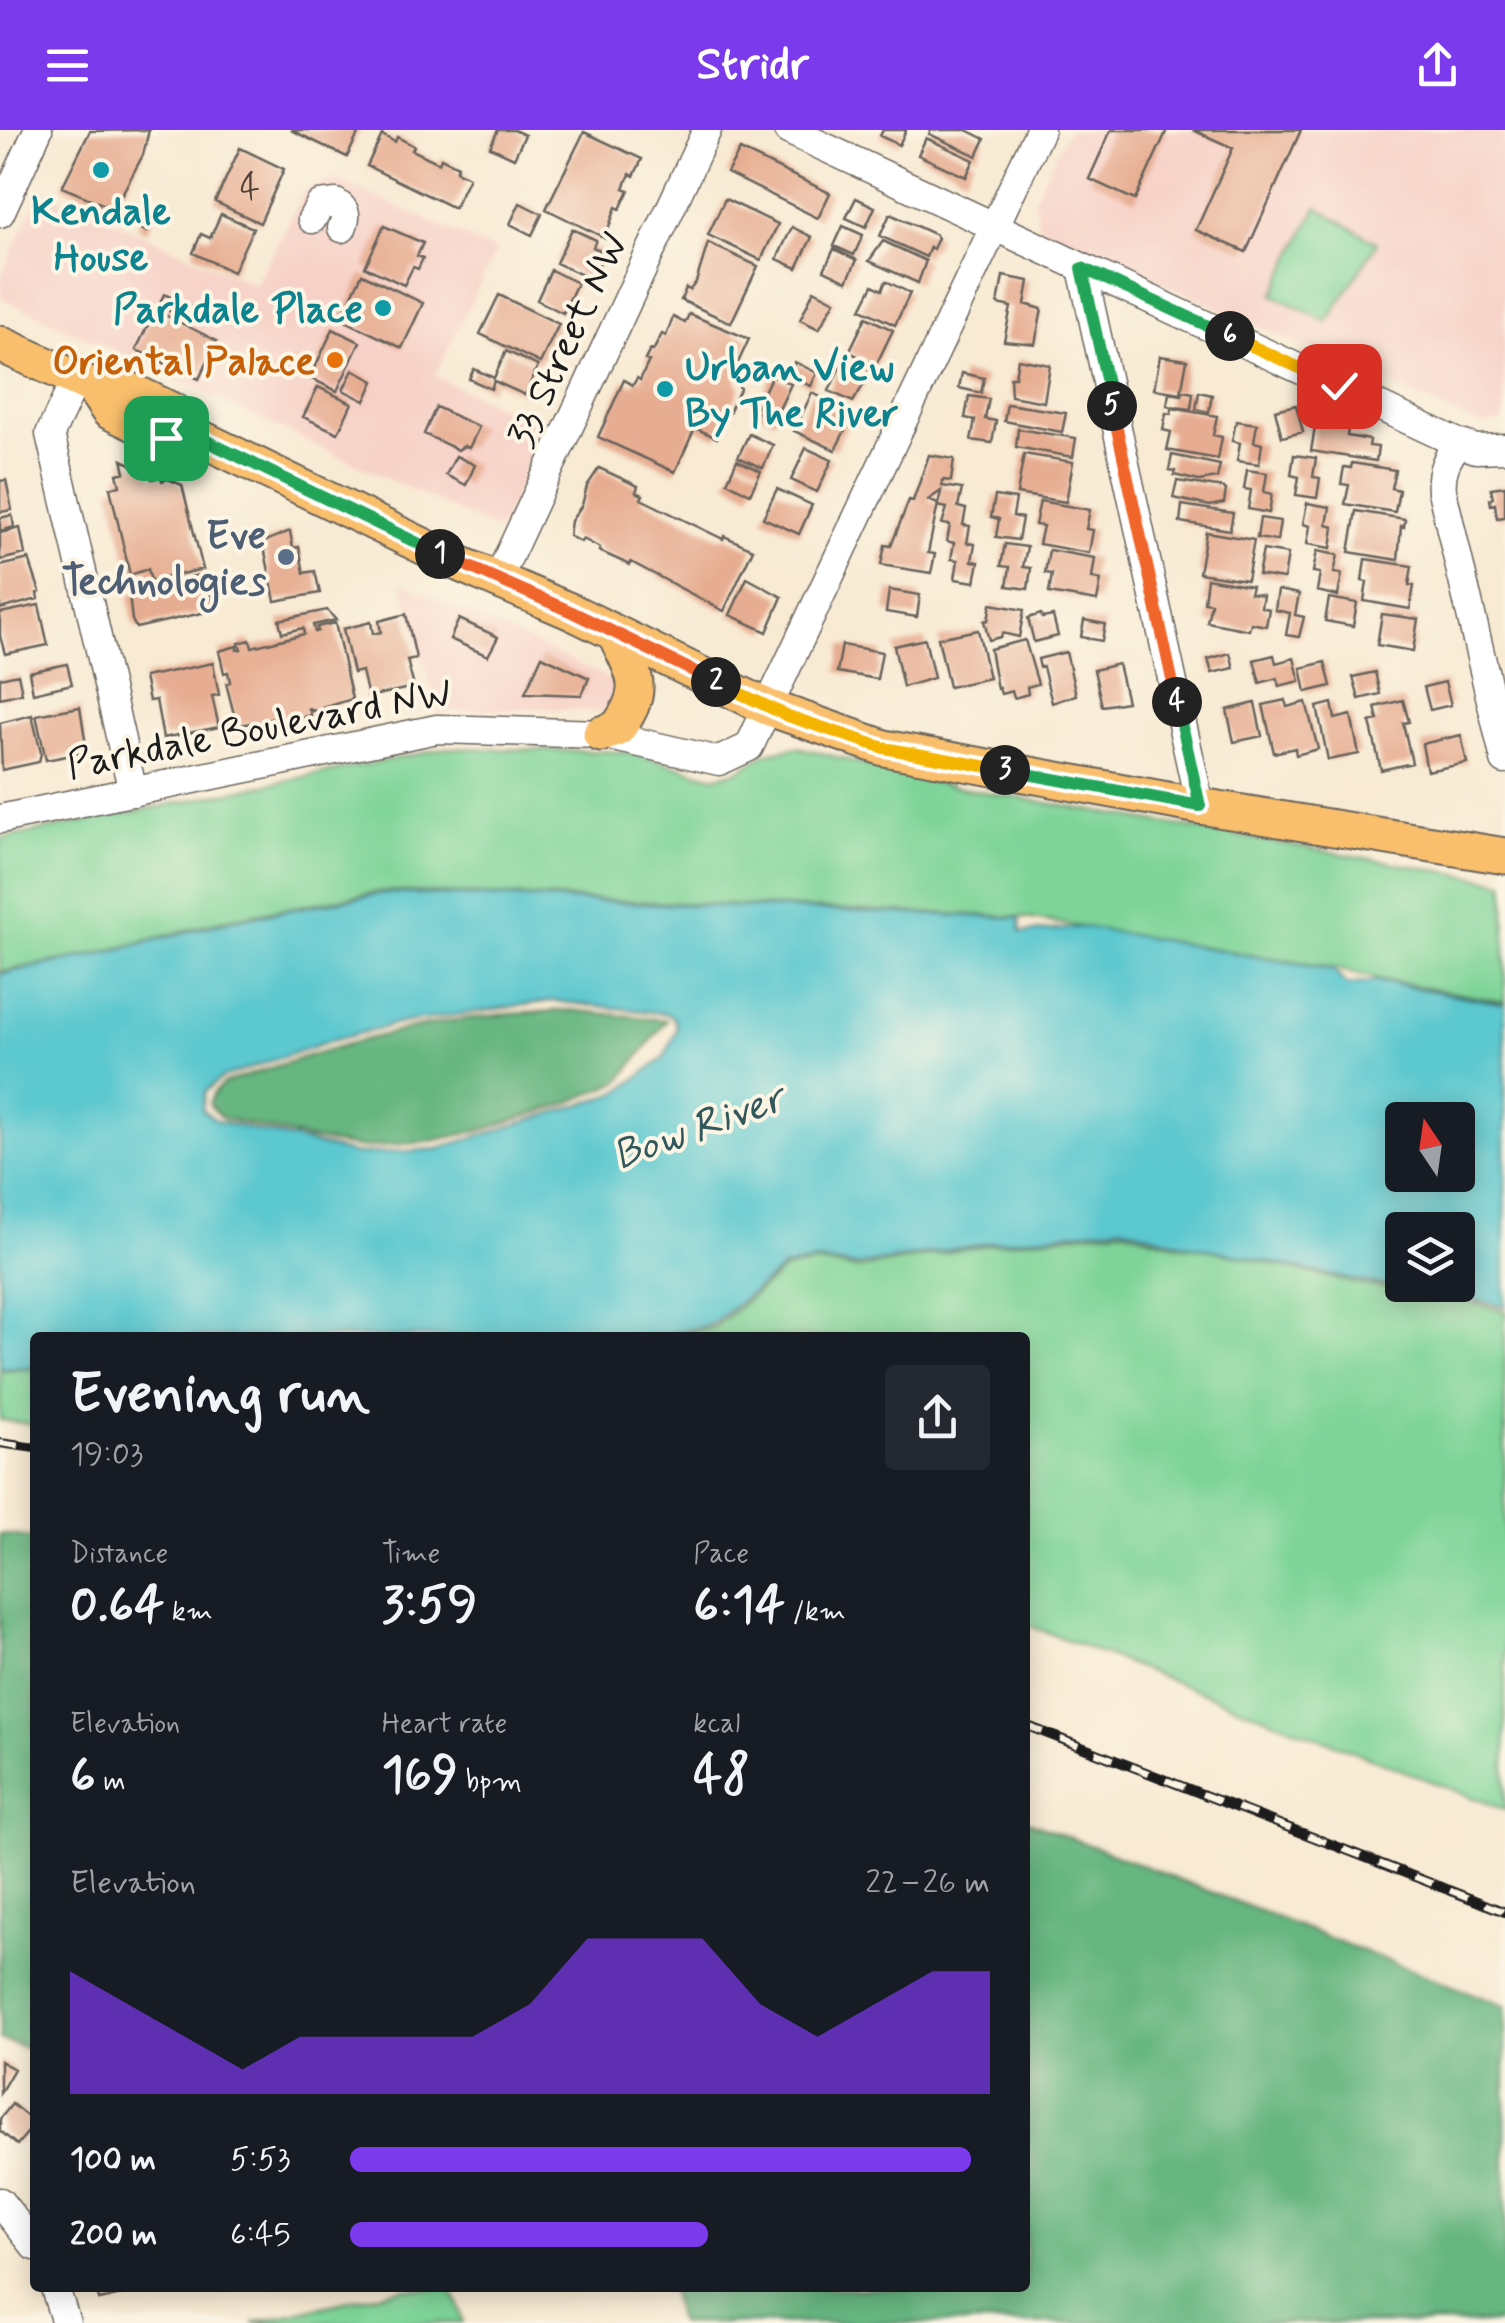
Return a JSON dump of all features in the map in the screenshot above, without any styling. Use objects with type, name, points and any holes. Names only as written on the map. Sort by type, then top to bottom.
[{"type":"main road","points":[[0,344],[84,383],[109,411],[166,438],[188,432],[767,706],[884,748],[1505,856]]},
{"type":"main road","points":[[601,734],[617,730],[636,697],[637,681],[615,632]]},
{"type":"street","points":[[0,213],[38,130]]},
{"type":"street","name":"33 Street NW","points":[[497,581],[707,130]]},
{"type":"street","points":[[788,130],[1458,442],[1476,448],[1505,448]]},
{"type":"street","name":"Parkdale Boulevard NW","points":[[0,820],[437,729],[601,734],[720,760],[748,746],[1040,130]]},
{"type":"street","points":[[312,218],[320,205],[336,202],[344,208],[346,216],[342,228]]},
{"type":"street","points":[[1082,268],[1200,806]]},
{"type":"street","points":[[84,383],[50,434],[133,792]]},
{"type":"street","points":[[1458,442],[1446,460],[1441,478],[1495,680],[1505,760]]},
{"type":"street","points":[[0,2202],[30,2240]]},
{"type":"street","points":[[56,2292],[66,2323]]},
{"type":"shaded area","points":[[1068,130],[1505,130],[1505,421],[1482,426],[1039,228],[1034,198]]},
{"type":"shaded area","points":[[336,179],[496,251],[435,376],[544,428],[499,531],[0,297],[0,278],[41,189],[255,285],[305,191]]},
{"type":"shaded area","points":[[402,583],[620,684],[603,712],[535,708],[438,712]]},
{"type":"green space","points":[[1317,207],[1377,243],[1327,322],[1273,295]]},
{"type":"green space","points":[[797,747],[955,787],[1505,882],[1505,1002],[1333,968],[1020,917],[384,891],[232,918],[104,952],[0,972],[0,839],[447,748],[629,752],[714,777],[738,771],[767,753]]},
{"type":"green space","points":[[571,1010],[667,1020],[619,1082],[566,1104],[479,1131],[427,1142],[361,1148],[222,1118],[209,1105],[224,1083],[368,1039],[455,1020]]},
{"type":"green space","points":[[1122,1229],[1181,1246],[1385,1288],[1385,1302],[1470,1302],[1505,1311],[1505,1810],[1030,1626],[1030,1332],[690,1332],[713,1328],[785,1269],[818,1263],[856,1269],[993,1244]]},
{"type":"green space","points":[[30,1369],[30,1424],[0,1420],[0,1370]]},
{"type":"green space","points":[[0,1534],[30,1537],[30,2049],[0,2040]]},
{"type":"green space","points":[[1030,1822],[1505,2006],[1505,2323],[678,2323],[671,2292],[1030,2292]]},
{"type":"green space","points":[[387,2292],[452,2292],[463,2323],[253,2323]]},
{"type":"water","name":"Bow River","points":[[384,893],[1020,918],[1021,933],[1085,927],[1333,970],[1347,985],[1377,981],[1505,1004],[1505,1307],[1475,1300],[1475,1212],[1385,1212],[1385,1285],[1181,1243],[1122,1226],[994,1242],[855,1266],[818,1261],[784,1267],[711,1325],[675,1332],[30,1332],[30,1367],[0,1368],[0,974],[105,953],[233,920]],"holes":[[[552,1001],[668,1014],[674,1018],[677,1029],[664,1058],[617,1093],[437,1149],[357,1154],[217,1121],[202,1110],[205,1092],[222,1078],[330,1041],[401,1023]]]},
{"type":"building","name":"Kendale House","points":[[149,130],[143,155],[114,209],[62,187],[90,131]]},
{"type":"building","points":[[291,130],[360,130],[347,157]]},
{"type":"building","points":[[498,130],[525,135],[514,158],[490,147]]},
{"type":"building","points":[[883,130],[906,130],[899,145],[880,136]]},
{"type":"building","points":[[931,130],[967,130],[985,139],[977,156],[929,134]]},
{"type":"building","points":[[1111,130],[1167,130],[1135,200],[1089,179]]},
{"type":"building","points":[[1193,130],[1301,130],[1246,252],[1196,230],[1233,148]]},
{"type":"building","points":[[584,132],[642,159],[634,176],[630,174],[624,188],[629,190],[620,209],[616,207],[605,238],[546,209]]},
{"type":"building","points":[[382,135],[395,142],[397,137],[414,146],[412,150],[439,163],[441,158],[458,166],[456,171],[469,177],[454,208],[367,166]]},
{"type":"building","points":[[926,138],[974,160],[966,177],[918,155]]},
{"type":"building","points":[[240,148],[284,169],[260,223],[215,202]]},
{"type":"building","points":[[740,150],[830,193],[818,218],[727,173]]},
{"type":"building","points":[[856,198],[875,207],[866,227],[846,218]]},
{"type":"building","points":[[725,199],[778,224],[761,260],[708,235]]},
{"type":"building","points":[[520,203],[542,214],[532,235],[510,224]]},
{"type":"building","points":[[142,214],[152,220],[147,232],[137,227]]},
{"type":"building","points":[[221,214],[253,228],[233,272],[193,253],[201,234],[210,238]]},
{"type":"building","points":[[890,214],[936,235],[933,249],[930,247],[926,257],[880,236]]},
{"type":"building","points":[[384,226],[423,243],[417,256],[423,258],[404,285],[365,267]]},
{"type":"building","points":[[843,226],[863,235],[854,255],[834,246]]},
{"type":"building","points":[[792,227],[812,237],[797,268],[777,259]]},
{"type":"building","points":[[572,229],[596,240],[593,247],[604,252],[593,280],[556,263]]},
{"type":"building","points":[[883,241],[926,261],[918,283],[869,261]]},
{"type":"building","points":[[708,243],[758,266],[731,323],[681,300],[686,288],[690,290],[696,282]]},
{"type":"building","points":[[834,249],[857,260],[847,281],[824,270]]},
{"type":"building","points":[[551,270],[577,283],[563,313],[537,300]]},
{"type":"building","name":"Parkdale Place","points":[[362,274],[423,303],[402,348],[341,319]]},
{"type":"building","points":[[1003,276],[1029,281],[1025,304],[1042,309],[1035,344],[1004,341],[1011,307],[998,304]]},
{"type":"building","points":[[886,281],[910,293],[895,325],[861,309],[873,285],[882,290]]},
{"type":"building","points":[[814,290],[835,301],[819,329],[800,320]]},
{"type":"building","points":[[164,294],[193,308],[188,319],[159,306]]},
{"type":"building","points":[[499,295],[559,324],[540,363],[480,334]]},
{"type":"building","points":[[155,310],[217,341],[199,379],[136,350]]},
{"type":"building","name":"Urban View By The River","points":[[689,314],[749,339],[737,365],[741,367],[736,376],[740,389],[717,438],[695,428],[675,472],[598,437],[624,380],[633,385],[637,378],[640,380],[650,350],[662,334],[666,336],[673,317],[685,323]]},
{"type":"building","points":[[866,317],[893,330],[876,365],[849,352]]},
{"type":"building","name":"Oriental Palace","points":[[333,329],[360,342],[337,391],[310,378]]},
{"type":"building","points":[[506,351],[538,366],[525,395],[494,381],[491,389],[469,379],[474,369],[494,378]]},
{"type":"building","points":[[1160,356],[1187,360],[1181,393],[1154,389]]},
{"type":"building","points":[[844,358],[872,371],[853,402],[829,391]]},
{"type":"building","points":[[1018,359],[1050,365],[1044,402],[1011,396],[1010,377],[1015,377]]},
{"type":"building","points":[[795,362],[817,373],[811,386],[789,376]]},
{"type":"building","points":[[353,370],[374,381],[365,401],[343,390]]},
{"type":"building","points":[[962,373],[984,378],[981,393],[959,388]]},
{"type":"building","points":[[772,375],[791,384],[774,420],[755,411]]},
{"type":"building","points":[[318,387],[352,403],[338,433],[303,417]]},
{"type":"building","points":[[1183,391],[1193,393],[1191,409],[1167,406],[1169,393],[1182,395]]},
{"type":"building","points":[[1199,392],[1212,395],[1209,412],[1196,409]]},
{"type":"building","points":[[812,393],[854,413],[835,450],[794,431]]},
{"type":"building","points":[[969,396],[989,399],[985,419],[996,421],[992,443],[971,440],[975,420],[965,418]]},
{"type":"building","points":[[1007,404],[1066,413],[1062,432],[1004,421]]},
{"type":"building","points":[[1296,405],[1303,432],[1282,437],[1275,410]]},
{"type":"building","points":[[436,407],[479,427],[469,448],[458,450],[424,434]]},
{"type":"building","points":[[1172,408],[1217,416],[1213,435],[1222,437],[1218,459],[1167,450],[1171,432],[1163,430],[1166,413],[1171,414]]},
{"type":"building","points":[[1236,421],[1257,424],[1254,442],[1262,444],[1259,464],[1237,461],[1240,443],[1232,441]]},
{"type":"building","points":[[1316,422],[1339,425],[1348,429],[1347,436],[1370,440],[1369,446],[1378,447],[1376,461],[1311,451]]},
{"type":"building","points":[[1018,429],[1076,438],[1073,457],[1016,447]]},
{"type":"building","points":[[749,434],[773,445],[763,468],[738,457]]},
{"type":"building","points":[[806,448],[832,460],[817,492],[791,480]]},
{"type":"building","points":[[1024,454],[1073,462],[1066,502],[1017,494]]},
{"type":"building","points":[[929,455],[954,459],[951,481],[943,480],[942,486],[962,489],[958,507],[966,509],[963,525],[970,526],[967,543],[975,544],[972,561],[979,562],[975,582],[955,579],[958,560],[951,559],[954,543],[947,541],[950,525],[942,524],[947,508],[938,506],[941,491],[928,500],[938,504],[928,553],[935,554],[931,573],[881,565],[885,545],[891,546],[909,500],[913,501]]},
{"type":"building","points":[[1172,455],[1220,465],[1217,478],[1199,481],[1174,475],[1175,471],[1169,470]]},
{"type":"building","points":[[1294,455],[1316,458],[1313,477],[1320,478],[1317,498],[1296,495],[1299,477],[1291,475]]},
{"type":"building","points":[[456,456],[475,465],[466,485],[446,475]]},
{"type":"building","points":[[122,460],[151,473],[152,479],[161,477],[162,481],[168,479],[182,485],[203,569],[151,581],[148,569],[130,575],[110,488],[120,486],[117,474],[125,472]]},
{"type":"building","points":[[737,460],[761,471],[750,494],[727,482]]},
{"type":"building","points":[[1352,463],[1395,470],[1391,488],[1399,490],[1395,512],[1345,504],[1349,485],[1341,484],[1344,467],[1351,468]]},
{"type":"building","points":[[599,468],[638,486],[636,492],[643,495],[641,499],[723,539],[724,536],[753,549],[724,611],[631,562],[630,565],[583,539],[581,542],[569,536],[571,521]]},
{"type":"building","points":[[1247,470],[1267,473],[1264,492],[1272,494],[1269,513],[1248,509],[1251,490],[1244,489]]},
{"type":"building","points":[[6,480],[12,510],[0,512],[0,481]]},
{"type":"building","points":[[1177,481],[1224,488],[1224,503],[1210,506],[1173,498]]},
{"type":"building","points":[[1505,486],[1505,517],[1497,518],[1495,504],[1491,505],[1491,488]]},
{"type":"building","points":[[777,489],[812,505],[799,534],[763,518]]},
{"type":"building","points":[[995,496],[1016,499],[1013,516],[1022,518],[1018,540],[996,537],[999,519],[991,517]]},
{"type":"building","points":[[1040,501],[1090,510],[1086,529],[1093,530],[1089,553],[1039,544],[1043,526],[1035,525]]},
{"type":"building","points":[[1307,503],[1330,507],[1327,525],[1334,527],[1331,548],[1307,544],[1310,526],[1303,524]]},
{"type":"building","points":[[1182,505],[1233,513],[1230,530],[1180,522]]},
{"type":"building","points":[[1356,511],[1405,519],[1398,560],[1349,552]]},
{"type":"building","points":[[12,515],[14,527],[0,531],[0,518]]},
{"type":"building","points":[[1260,518],[1280,521],[1277,541],[1257,538]]},
{"type":"building","points":[[20,528],[25,554],[0,560],[0,533]]},
{"type":"building","points":[[290,531],[293,548],[299,547],[304,573],[315,571],[320,593],[275,601],[263,542]]},
{"type":"building","points":[[1206,532],[1254,540],[1247,580],[1199,573]]},
{"type":"building","points":[[1005,544],[1027,547],[1023,567],[1031,568],[1028,589],[1007,586],[1010,567],[1001,566]]},
{"type":"building","points":[[1049,550],[1095,558],[1092,578],[1101,580],[1097,601],[1049,593],[1052,574],[1045,573]]},
{"type":"building","points":[[1263,550],[1288,554],[1284,579],[1258,575]]},
{"type":"building","points":[[1317,551],[1338,555],[1334,573],[1342,574],[1338,596],[1317,591],[1320,573],[1313,572]]},
{"type":"building","points":[[29,559],[40,592],[38,599],[0,609],[0,566]]},
{"type":"building","points":[[1365,559],[1412,566],[1410,609],[1364,601]]},
{"type":"building","points":[[207,573],[215,610],[136,628],[129,595]]},
{"type":"building","points":[[747,578],[782,597],[767,632],[730,615]]},
{"type":"building","points":[[1207,578],[1252,586],[1250,593],[1263,595],[1261,607],[1269,609],[1266,626],[1251,623],[1249,630],[1207,622],[1211,603],[1204,602]]},
{"type":"building","points":[[889,590],[920,595],[917,617],[886,612]]},
{"type":"building","points":[[1278,590],[1299,594],[1295,615],[1304,617],[1299,637],[1286,635],[1290,613],[1275,610]]},
{"type":"building","points":[[1329,598],[1357,603],[1353,626],[1325,621]]},
{"type":"building","points":[[991,604],[1024,610],[1019,637],[1002,633],[1001,637],[989,640],[984,621],[988,620]]},
{"type":"building","points":[[39,605],[48,645],[5,654],[0,613]]},
{"type":"building","points":[[327,610],[336,620],[313,625],[315,632],[317,627],[335,623],[352,699],[314,711],[309,709],[311,715],[281,722],[280,716],[237,726],[226,683],[230,682],[228,672],[224,673],[219,651],[237,646],[237,650],[241,649],[239,643],[250,640],[252,647],[304,634],[303,628],[282,633],[279,620]]},
{"type":"building","points":[[406,614],[416,658],[407,660],[414,687],[368,697],[362,671],[353,673],[343,629],[371,622],[373,634],[381,632],[379,621]]},
{"type":"building","points":[[1041,614],[1042,618],[1053,616],[1058,636],[1034,642],[1028,618]]},
{"type":"building","points":[[1382,614],[1418,619],[1413,651],[1377,645]]},
{"type":"building","points":[[459,619],[498,637],[488,656],[450,639]]},
{"type":"building","points":[[1084,620],[1105,624],[1102,641],[1081,637]]},
{"type":"building","points":[[978,630],[989,678],[949,687],[938,638]]},
{"type":"building","points":[[925,639],[934,678],[903,687],[894,646]]},
{"type":"building","points":[[1025,640],[1038,684],[1027,687],[1028,694],[1014,698],[1012,691],[1001,694],[990,649]]},
{"type":"building","points":[[842,645],[882,652],[877,679],[837,672]]},
{"type":"building","points":[[1066,652],[1076,695],[1052,703],[1038,659]]},
{"type":"building","points":[[1230,653],[1234,668],[1212,673],[1208,659]]},
{"type":"building","points":[[1274,655],[1276,663],[1294,658],[1300,681],[1279,686],[1277,678],[1260,683],[1254,660]]},
{"type":"building","points":[[542,656],[589,678],[582,695],[525,693]]},
{"type":"building","points":[[1325,662],[1331,686],[1306,692],[1301,668]]},
{"type":"building","points":[[213,663],[219,695],[212,696],[219,727],[163,738],[156,700],[149,701],[144,677]]},
{"type":"building","points":[[67,664],[72,684],[33,693],[29,672]]},
{"type":"building","points":[[1118,664],[1127,702],[1102,706],[1094,670]]},
{"type":"building","points":[[1375,672],[1380,694],[1359,699],[1353,677]]},
{"type":"building","points":[[18,674],[22,693],[0,698],[0,678]]},
{"type":"building","points":[[1445,682],[1451,705],[1430,710],[1424,687]]},
{"type":"building","points":[[1285,700],[1287,707],[1306,702],[1318,749],[1296,755],[1295,748],[1274,753],[1263,705]]},
{"type":"building","points":[[1403,700],[1409,722],[1403,723],[1412,763],[1381,770],[1370,722],[1378,720],[1375,707]]},
{"type":"building","points":[[1255,703],[1262,736],[1234,742],[1227,710]]},
{"type":"building","points":[[1332,703],[1335,719],[1351,715],[1359,754],[1328,760],[1317,707]]},
{"type":"building","points":[[80,707],[87,752],[46,760],[36,715]]},
{"type":"building","points":[[32,715],[41,753],[39,762],[2,770],[0,723]]},
{"type":"building","points":[[1461,735],[1467,763],[1427,771],[1422,744]]},
{"type":"building","points":[[0,2061],[14,2069],[0,2093]]},
{"type":"building","points":[[12,2104],[30,2117],[30,2135],[27,2133],[17,2145],[0,2131],[0,2119]]},
{"type":"building","points":[[97,2292],[135,2292],[99,2300]]},
{"type":"railway","points":[[0,1443],[30,1447]]},
{"type":"railway","points":[[1030,1727],[1505,1912]]},
{"type":"place","name":"Kendale House","points":[[101,170]]},
{"type":"place","name":"Parkdale Place","points":[[383,308]]},
{"type":"place","name":"Oriental Palace","points":[[335,360]]},
{"type":"place","name":"Urban View By The River","points":[[665,389]]},
{"type":"place","name":"Eve Technologies","points":[[286,557]]},
{"type":"route","points":[[166,438],[188,432],[788,716],[884,748],[1200,806],[1082,268],[1339,386]]}]
